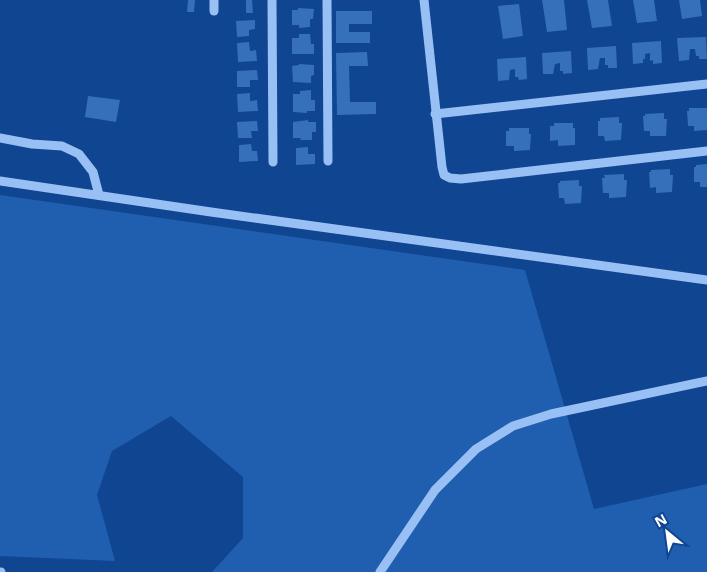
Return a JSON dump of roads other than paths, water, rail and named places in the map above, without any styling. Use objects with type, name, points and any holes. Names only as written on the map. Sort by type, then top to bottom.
[{"type":"street","points":[[214,0],[214,11]]},
{"type":"street","points":[[272,0],[273,162]]},
{"type":"street","points":[[327,0],[328,161]]},
{"type":"street","points":[[424,0],[435,114],[444,175],[450,178],[461,179],[707,151]]},
{"type":"street","points":[[435,114],[707,84]]},
{"type":"street","points":[[0,138],[32,144],[62,146],[79,154],[93,172],[99,195]]},
{"type":"street","points":[[0,181],[707,280]]},
{"type":"street","points":[[380,572],[435,490],[476,450],[513,426],[551,414],[707,381]]}]
